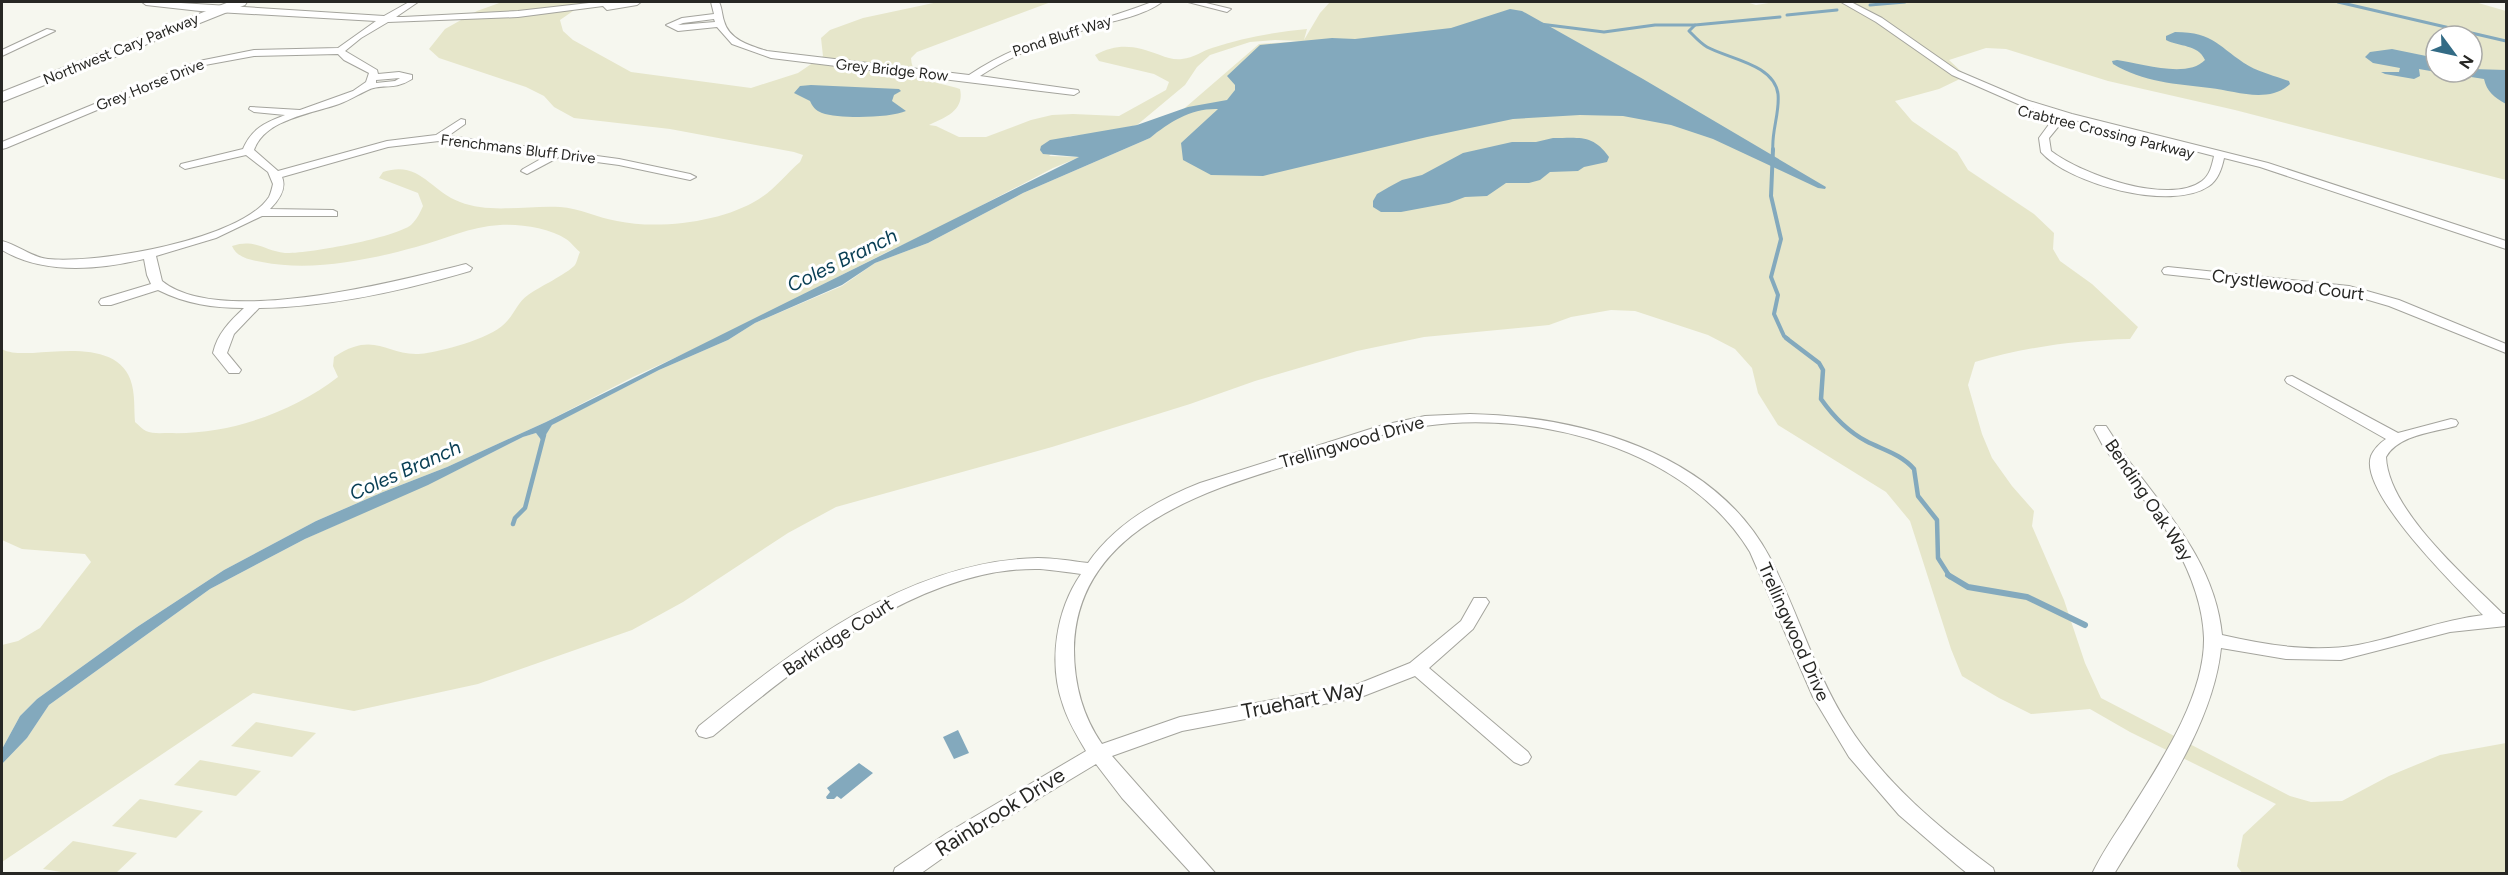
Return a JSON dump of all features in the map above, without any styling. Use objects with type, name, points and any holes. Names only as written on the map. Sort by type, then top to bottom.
[{"type":"main road","name":"Northwest Cary Parkway","points":[[2,88],[200,8],[226,6]]},
{"type":"main road","name":"Northwest Cary Parkway","points":[[2,97],[226,6]]},
{"type":"street","points":[[146,2],[200,8]]},
{"type":"street","points":[[248,151],[249,143],[259,132],[277,122],[351,95],[372,81],[371,70],[347,58],[340,51],[414,2]]},
{"type":"street","points":[[383,22],[508,15],[615,2]]},
{"type":"street","points":[[226,6],[230,13],[294,19],[383,22],[496,20],[637,2]]},
{"type":"street","name":"Grey Bridge Row","points":[[715,2],[725,33],[737,42],[761,52],[782,57],[1074,92]]},
{"type":"street","name":"Pond Bluff Way","points":[[971,78],[1005,54],[1158,2]]},
{"type":"street","points":[[1192,2],[1227,9]]},
{"type":"street","name":"Crabtree Crossing Parkway","points":[[1832,2],[1873,24],[1926,64],[1963,87],[2007,106],[2219,157],[2335,188],[2506,245]]},
{"type":"street","name":"Crabtree Crossing Parkway","points":[[1845,2],[1879,20],[1947,68],[1969,80],[2063,119]]},
{"type":"street","points":[[2,53],[50,31]]},
{"type":"street","name":"Grey Horse Drive","points":[[2,146],[202,63],[254,53],[340,51]]},
{"type":"street","points":[[254,109],[300,113]]},
{"type":"street","points":[[2063,119],[2044,138],[2046,152],[2064,167],[2109,184],[2151,191],[2196,188],[2209,181],[2219,157]]},
{"type":"street","points":[[439,138],[461,122]]},
{"type":"street","name":"Frenchmans Bluff Drive","points":[[276,175],[387,144],[439,138],[619,162],[690,177]]},
{"type":"street","points":[[185,166],[248,151]]},
{"type":"street","points":[[2,245],[30,260],[54,264],[99,263],[150,255],[207,238],[259,212],[277,191],[279,183],[276,175],[248,151]]},
{"type":"street","points":[[527,171],[557,154]]},
{"type":"street","points":[[259,212],[333,214]]},
{"type":"street","name":"Crabtree Crossing Parkway","points":[[2437,223],[2444,229],[2506,255]]},
{"type":"street","points":[[150,255],[154,280],[159,286],[172,293],[202,301],[254,306],[321,299],[424,281],[466,268]]},
{"type":"street","name":"Crystlewood Court","points":[[2168,271],[2349,290],[2394,303],[2506,349]]},
{"type":"street","points":[[106,302],[159,286]]},
{"type":"street","points":[[234,370],[220,353],[221,344],[227,333],[254,306]]},
{"type":"street","points":[[2292,380],[2397,439]]},
{"type":"street","name":"Trellingwood Drive","points":[[1206,873],[1113,772],[1078,721],[1071,704],[1064,661],[1064,640],[1074,602],[1091,569],[1121,536],[1175,500],[1226,480],[1398,426],[1441,419],[1510,419],[1557,426],[1613,442],[1649,457],[1708,495],[1735,519],[1760,555],[1825,703],[1859,757],[1880,783],[1928,829],[1985,873]]},
{"type":"street","points":[[2451,423],[2397,439],[2382,450],[2378,457],[2377,469],[2388,494],[2416,532],[2502,620]]},
{"type":"street","name":"Bending Oak Way","points":[[2101,429],[2110,447],[2166,519],[2187,553],[2202,589],[2213,640]]},
{"type":"street","name":"Barkridge Court","points":[[706,731],[732,709],[835,635],[895,600],[957,578],[998,567],[1044,562],[1091,569]]},
{"type":"street","name":"Truehart Way","points":[[1098,753],[1180,724],[1361,690],[1417,668],[1467,626],[1480,603]]},
{"type":"street","points":[[2102,873],[2176,748],[2196,708],[2207,676],[2213,640],[2284,653],[2332,654],[2356,651],[2450,627],[2502,620]]},
{"type":"street","points":[[1417,668],[1521,757]]},
{"type":"street","name":"Rainbrook Drive","points":[[903,873],[994,814],[1098,753]]},
{"type":"green space","points":[[502,2],[586,2],[560,20],[563,31],[573,40],[631,72],[751,88],[798,73],[823,56],[821,38],[830,30],[863,18],[938,2],[1051,2],[917,52],[911,58],[916,72],[922,77],[960,89],[959,103],[952,113],[929,125],[959,137],[986,137],[1031,120],[1052,115],[1119,116],[1166,90],[1169,82],[1154,74],[1099,61],[1095,55],[1104,51],[1128,47],[1179,59],[1247,38],[1307,29],[1304,40],[1320,13],[1330,2],[1746,2],[1756,5],[1775,2],[2475,2],[2506,11],[2506,180],[2235,110],[2108,81],[2006,49],[1986,48],[1949,60],[1966,76],[1939,89],[1895,101],[1912,121],[1957,152],[1968,170],[2034,214],[2054,233],[2053,249],[2060,261],[2092,284],[2138,327],[2130,339],[2052,345],[1975,362],[1968,385],[1982,434],[1992,458],[2034,511],[2032,526],[2064,600],[2085,663],[2101,698],[2290,796],[2311,802],[2342,801],[2389,776],[2440,755],[2506,743],[2506,873],[2242,873],[2237,866],[2243,835],[2276,804],[2130,732],[2090,709],[2031,714],[1962,676],[1951,649],[1910,521],[1886,492],[1778,425],[1758,393],[1752,368],[1735,349],[1708,335],[1635,311],[1611,310],[1571,317],[1549,325],[1424,337],[1357,351],[1255,381],[1052,447],[836,507],[788,533],[683,602],[632,630],[478,684],[354,711],[253,693],[2,862],[2,764],[27,738],[49,705],[210,589],[305,539],[455,471],[523,437],[536,433],[540,438],[555,423],[659,370],[728,340],[755,323],[842,286],[875,263],[928,243],[1023,193],[1150,138],[1259,44],[1302,41],[1250,42],[1210,55],[1197,67],[1185,85],[1137,125],[1102,133],[1070,136],[1049,156],[1080,157],[1053,168],[931,232],[718,338],[633,377],[546,422],[447,467],[316,521],[224,570],[137,627],[37,699],[20,716],[2,749],[2,645],[18,641],[40,628],[91,562],[85,554],[22,549],[2,540],[2,349],[21,353],[77,351],[105,356],[117,362],[126,371],[132,385],[135,422],[148,432],[191,433],[236,426],[279,411],[320,390],[338,377],[333,366],[334,357],[349,349],[372,345],[414,354],[427,353],[459,346],[493,332],[510,317],[528,295],[576,264],[580,252],[566,239],[543,229],[516,225],[478,228],[379,256],[320,265],[281,265],[245,258],[234,250],[232,246],[247,243],[278,252],[296,253],[350,244],[402,230],[413,223],[423,206],[418,193],[379,178],[383,172],[396,169],[416,173],[450,197],[472,206],[484,208],[560,207],[617,221],[652,225],[690,222],[744,207],[770,191],[800,162],[803,155],[670,129],[574,118],[554,107],[544,96],[526,87],[439,58],[429,49],[445,29],[477,11]]},
{"type":"green space","points":[[256,722],[316,733],[292,757],[231,746]]},
{"type":"green space","points":[[200,760],[261,771],[236,796],[174,785]]},
{"type":"green space","points":[[140,799],[203,811],[176,838],[112,826]]},
{"type":"green space","points":[[73,841],[137,853],[116,873],[67,873],[43,869]]},
{"type":"water","points":[[1510,9],[1522,11],[1643,79],[1826,187],[1825,189],[1818,188],[1713,139],[1671,125],[1623,116],[1580,115],[1513,119],[1263,176],[1211,175],[1183,160],[1181,143],[1218,109],[1199,111],[1173,122],[1150,138],[1023,193],[928,243],[875,263],[842,285],[755,323],[728,340],[659,370],[552,425],[542,441],[536,433],[523,437],[428,485],[305,539],[210,589],[49,705],[27,738],[2,764],[2,749],[20,716],[37,699],[137,627],[224,570],[316,521],[447,467],[546,422],[1079,157],[1043,154],[1040,150],[1041,146],[1050,140],[1137,125],[1188,107],[1227,100],[1235,90],[1235,85],[1227,76],[1260,45],[1332,38],[1355,39],[1451,28]]},
{"type":"water","points":[[2175,32],[2208,38],[2249,66],[2289,81],[2290,84],[2272,93],[2252,95],[2160,81],[2136,75],[2113,64],[2112,61],[2117,60],[2175,69],[2197,66],[2205,60],[2193,48],[2166,40],[2166,36]]},
{"type":"water","points":[[2392,49],[2424,56],[2424,70],[2419,69],[2420,76],[2414,79],[2385,74],[2381,72],[2399,72],[2400,68],[2373,63],[2365,57],[2370,52]]},
{"type":"water","points":[[2484,69],[2506,70],[2506,104],[2492,94],[2487,87]]},
{"type":"water","points":[[800,86],[899,89],[901,91],[894,95],[892,101],[906,111],[865,117],[822,113],[814,108],[810,101],[794,93]]},
{"type":"water","points":[[1553,138],[1578,138],[1591,141],[1609,157],[1607,162],[1584,167],[1578,171],[1550,172],[1540,180],[1529,183],[1506,183],[1487,196],[1465,197],[1449,203],[1401,212],[1381,212],[1373,207],[1377,194],[1402,180],[1422,175],[1463,153],[1512,142],[1536,142]]},
{"type":"water","points":[[958,730],[969,753],[954,759],[943,737]]},
{"type":"water","points":[[859,763],[873,773],[841,799],[837,796],[834,799],[827,799],[830,792],[827,788]]},
{"type":"waterway","name":"Coles Branch","points":[[1870,5],[1905,2]]},
{"type":"waterway","points":[[2338,2],[2506,41]]},
{"type":"waterway","name":"Coles Branch","points":[[1787,15],[1837,10]]},
{"type":"waterway","name":"Coles Branch","points":[[1695,25],[1780,17]]},
{"type":"waterway","name":"Coles Branch","points":[[1540,24],[1604,32],[1655,25],[1695,25]]},
{"type":"waterway","points":[[1695,25],[1689,31],[1704,45],[1760,69],[1775,84],[1778,108],[1773,149]]},
{"type":"waterway","points":[[1773,149],[1771,196],[1781,239],[1771,277],[1778,295],[1774,314],[1784,336],[1788,339]]},
{"type":"waterway","points":[[1786,338],[1819,363],[1823,370],[1821,399],[1841,423],[1859,437],[1898,456],[1914,469],[1918,496],[1937,520],[1938,558],[1949,576]]},
{"type":"waterway","points":[[513,524],[515,518],[525,508],[544,435]]},
{"type":"waterway","points":[[1949,576],[1968,587],[2027,597],[2085,625]]}]
